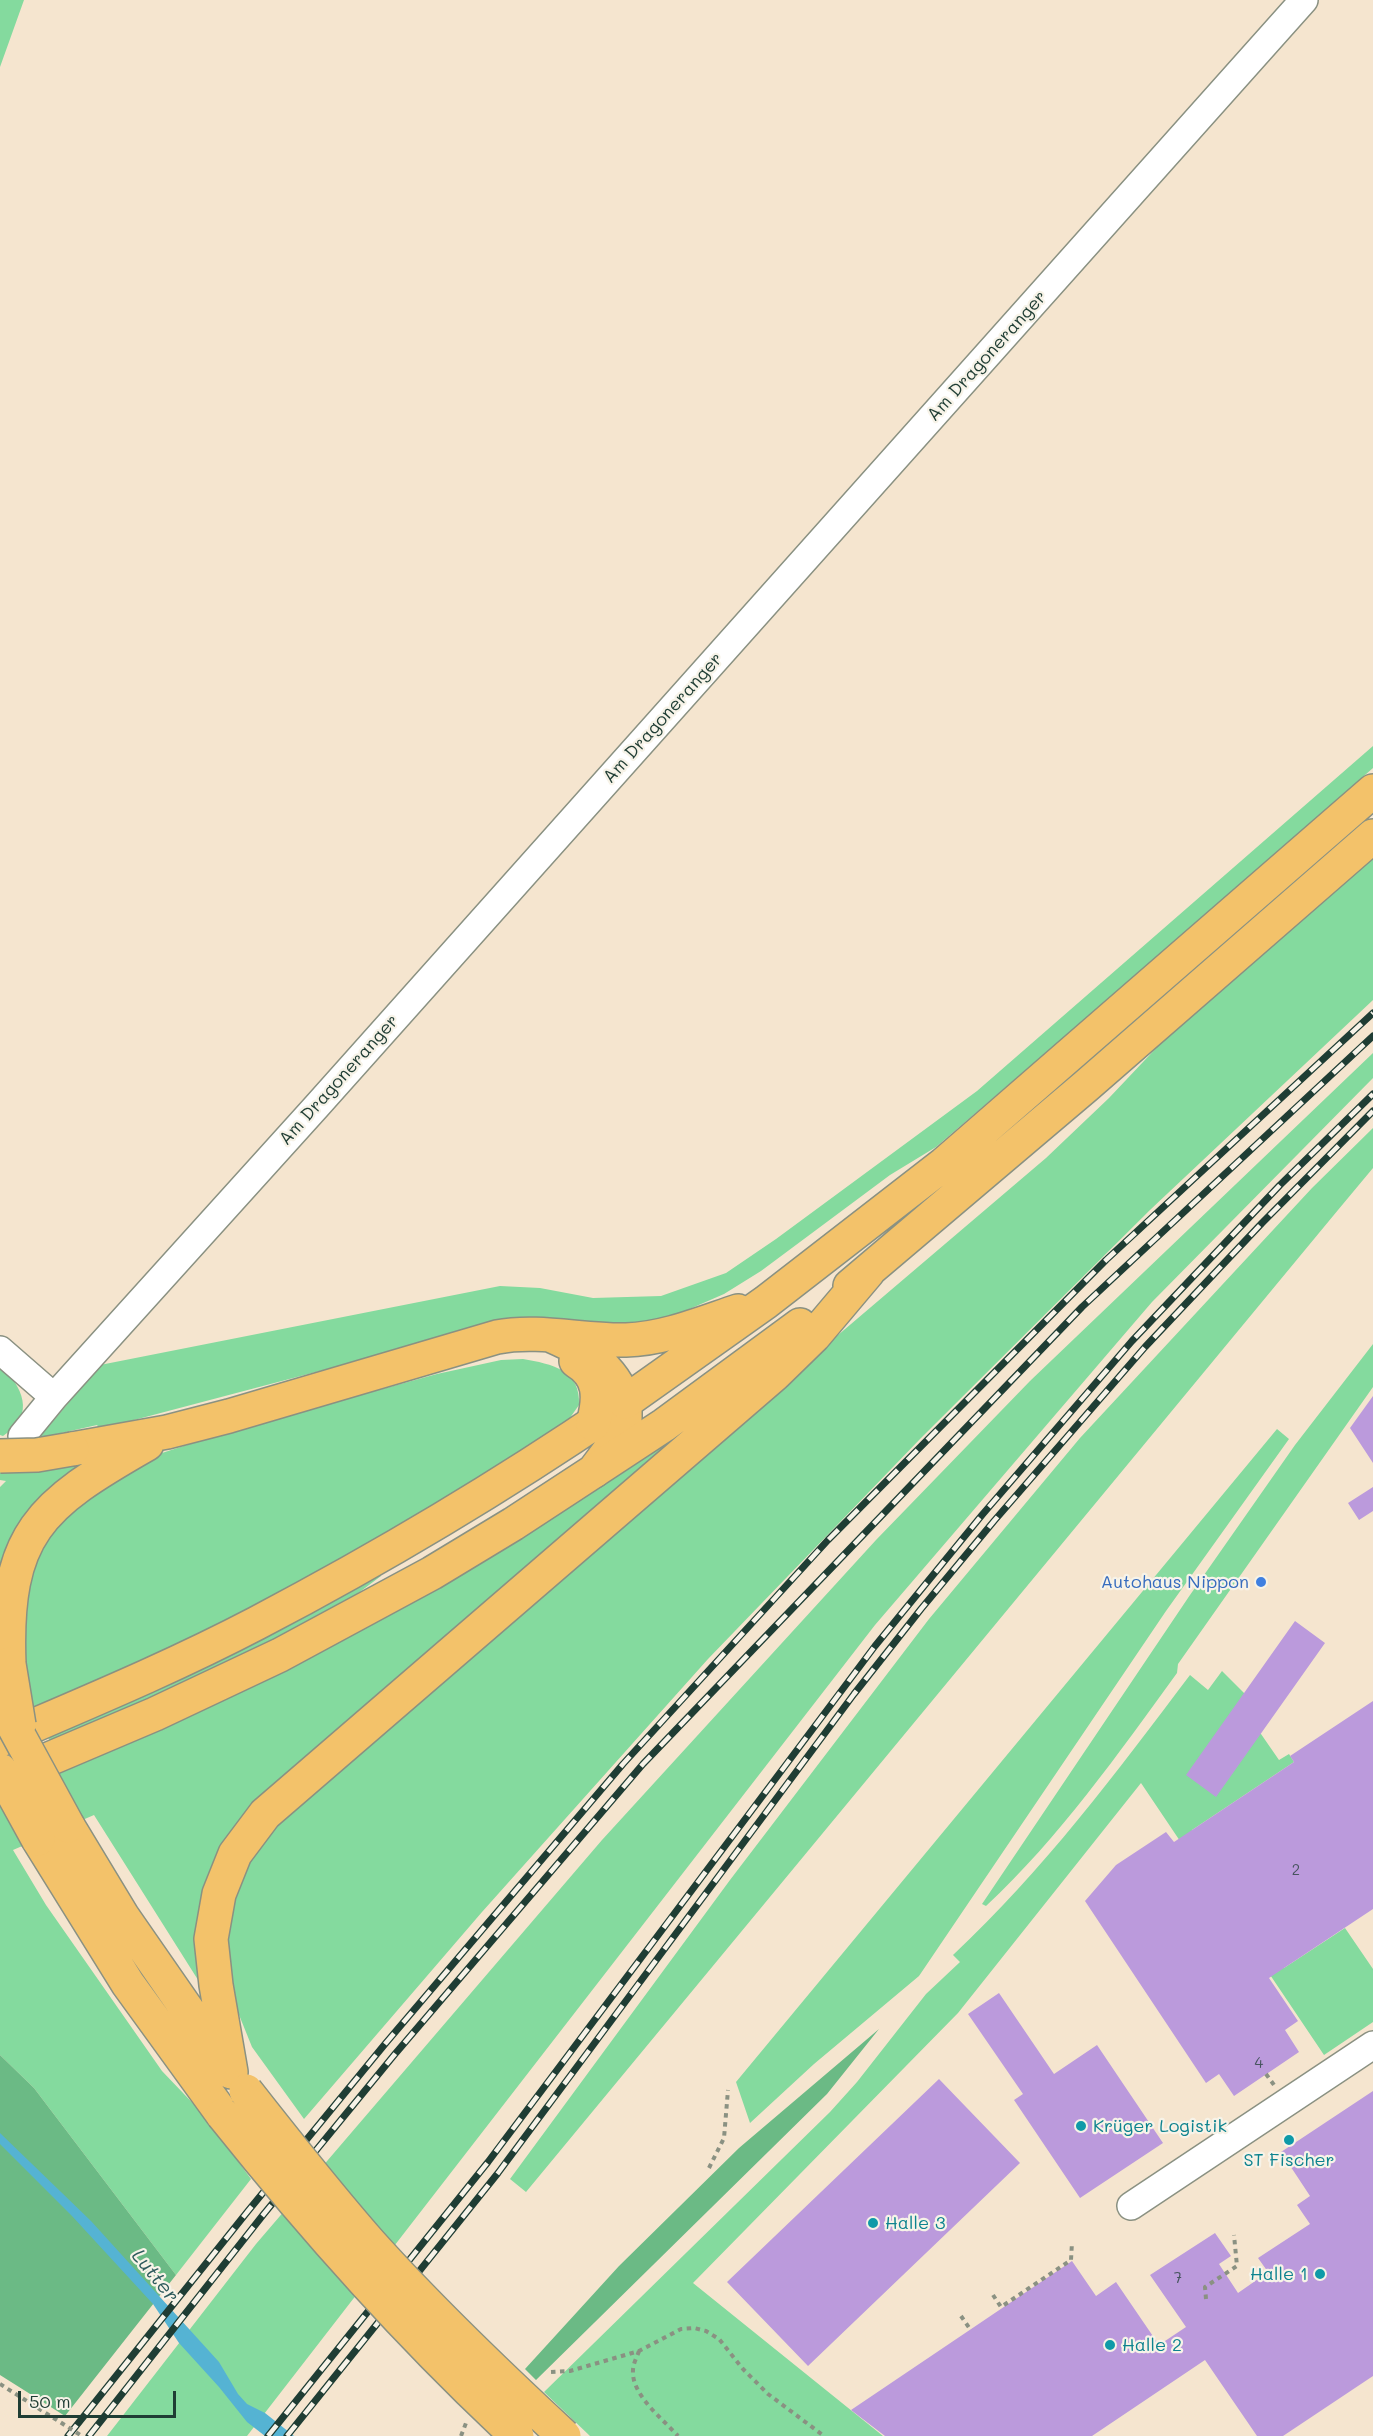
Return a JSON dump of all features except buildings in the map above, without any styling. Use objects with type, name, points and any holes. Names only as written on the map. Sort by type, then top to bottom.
[{"type":"main road","points":[[11,1742],[255,1624],[380,1557],[513,1477],[625,1402],[766,1302],[944,1164],[1373,792]]},
{"type":"main road","points":[[0,1780],[155,1714],[301,1644],[432,1573],[513,1524],[664,1425],[783,1340],[868,1272],[1373,836]]},
{"type":"main road","points":[[238,2081],[216,1985],[211,1940],[219,1894],[235,1854],[265,1814],[775,1374],[814,1336],[868,1272]]},
{"type":"main road","points":[[11,1446],[37,1455],[167,1432],[506,1336],[639,1339],[681,1329],[766,1302]]},
{"type":"main road","points":[[552,1336],[585,1352],[604,1365],[618,1385],[625,1402],[625,1419],[621,1435],[594,1471]]},
{"type":"main road","points":[[462,1349],[532,1348],[561,1355],[578,1363],[590,1372],[596,1383],[598,1405],[593,1424]]},
{"type":"main road","points":[[11,1742],[8,1621],[12,1586],[22,1551],[38,1524],[66,1494],[167,1432]]},
{"type":"main road","points":[[0,1701],[11,1742],[68,1826],[160,1973],[238,2081],[290,2148],[396,2272],[475,2353],[564,2436]]},
{"type":"main road","points":[[0,1770],[38,1839],[128,1984],[223,2115],[347,2264],[432,2354],[516,2436]]},
{"type":"street","name":"Am Dragoneranger","points":[[11,1446],[1304,0]]},
{"type":"street","points":[[0,1350],[54,1397]]},
{"type":"street","points":[[1131,2206],[1373,2045]]},
{"type":"path","points":[[709,2168],[724,2138],[728,2090]]},
{"type":"path","points":[[1206,2299],[1205,2287],[1237,2266],[1234,2235]]},
{"type":"path","points":[[993,2295],[1001,2307],[1048,2276],[1071,2259],[1072,2242]]},
{"type":"path","points":[[961,2316],[970,2330]]},
{"type":"path","points":[[551,2372],[570,2371],[639,2351],[681,2329],[694,2328],[706,2331],[719,2339],[743,2369],[768,2394],[824,2436]]},
{"type":"path","points":[[639,2351],[633,2369],[634,2383],[645,2400],[678,2436]]},
{"type":"path","points":[[0,2384],[82,2436]]},
{"type":"path","points":[[461,2436],[466,2422]]},
{"type":"green space","points":[[0,0],[24,0],[0,67]]},
{"type":"green space","points":[[1373,746],[1373,768],[936,1147],[890,1175],[761,1271],[724,1294],[678,1314],[642,1323],[403,1349],[100,1429],[97,1425],[39,1438],[100,1365],[500,1286],[540,1288],[593,1298],[661,1296],[726,1273],[776,1239],[977,1091]]},
{"type":"green space","points":[[1373,855],[1373,1000],[1150,1210],[921,1438],[708,1659],[482,1912],[304,2119],[252,2047],[229,1990],[224,1950],[229,1912],[243,1870],[267,1833],[696,1456],[1046,1158],[1109,1098],[1195,1007]]},
{"type":"green space","points":[[1373,1053],[1373,1078],[1152,1302],[875,1625],[247,2436],[107,2436],[256,2244],[602,1840],[876,1540],[1030,1381]]},
{"type":"green space","points":[[1373,1128],[1373,1168],[526,2192],[510,2179],[730,1880],[929,1619],[1080,1438],[1312,1188]]},
{"type":"green space","points":[[1373,1344],[1373,1387],[1178,1664],[1177,1673],[1087,1794],[1039,1852],[986,1906],[982,1904],[1190,1595],[1295,1445]]},
{"type":"green space","points":[[523,1359],[544,1363],[570,1376],[578,1393],[579,1405],[565,1425],[449,1501],[241,1615],[37,1709],[0,1705],[31,1690],[22,1659],[23,1598],[36,1559],[47,1536],[67,1512],[112,1477],[162,1453],[233,1430],[437,1374],[501,1360]]},
{"type":"green space","points":[[0,1364],[20,1391],[23,1410],[14,1428],[3,1436],[0,1435]]},
{"type":"green space","points":[[718,1402],[262,1801],[205,1991],[94,1815],[13,1850],[46,1905],[162,2071],[205,2116],[251,2179],[176,2275],[34,2088],[0,2055],[0,1796]]},
{"type":"green space","points":[[1277,1429],[1289,1439],[1166,1611],[919,1976],[814,2064],[750,2123],[736,2082]]},
{"type":"green space","points":[[106,1452],[0,1593],[0,1487],[6,1481],[0,1480],[0,1468]]},
{"type":"green space","points":[[378,1573],[381,1576],[325,1618],[52,1746],[46,1733]]},
{"type":"green space","points":[[1222,1671],[1244,1693],[1261,1734],[1279,1760],[1289,1754],[1294,1762],[1192,1830],[1284,1968],[1345,1928],[1373,1969],[1373,2022],[1324,2055],[1141,1783],[958,2013],[693,2283],[883,2436],[590,2436],[544,2392],[830,2112],[857,2082],[926,1994],[960,1962],[953,1955],[1018,1890],[1078,1820],[1190,1675],[1208,1690]]},
{"type":"green space","points":[[879,2029],[827,2094],[536,2380],[525,2369],[619,2266],[739,2148]]},
{"type":"green space","points":[[0,2055],[34,2088],[176,2275],[65,2416],[0,2375]]},
{"type":"water","points":[[0,2133],[91,2221],[219,2362],[238,2394],[247,2404],[265,2413],[294,2436],[265,2436],[247,2422],[179,2343],[153,2304],[72,2216],[0,2144]]},
{"type":"railway","points":[[68,2436],[385,2044],[623,1764],[828,1540],[1106,1260],[1373,1013]]},
{"type":"railway","points":[[89,2436],[263,2215],[395,2054],[643,1764],[1082,1307],[1373,1036]]},
{"type":"railway","points":[[268,2436],[488,2162],[875,1646],[982,1515],[1132,1341],[1280,1185],[1373,1094]]},
{"type":"railway","points":[[287,2436],[498,2173],[854,1694],[921,1609],[1145,1347],[1262,1223],[1373,1111]]},
{"type":"place","name":"Autohaus Nippon","points":[[1261,1582]]},
{"type":"place","name":"Krüger Logistik","points":[[1081,2126]]},
{"type":"place","name":"ST Fischer","points":[[1289,2140]]},
{"type":"place","name":"Halle 3","points":[[873,2223]]},
{"type":"place","name":"Halle 1","points":[[1320,2274]]},
{"type":"place","name":"Halle 2","points":[[1110,2345]]},
{"type":"water label","name":"Lutter","points":[[155,2276]]}]
